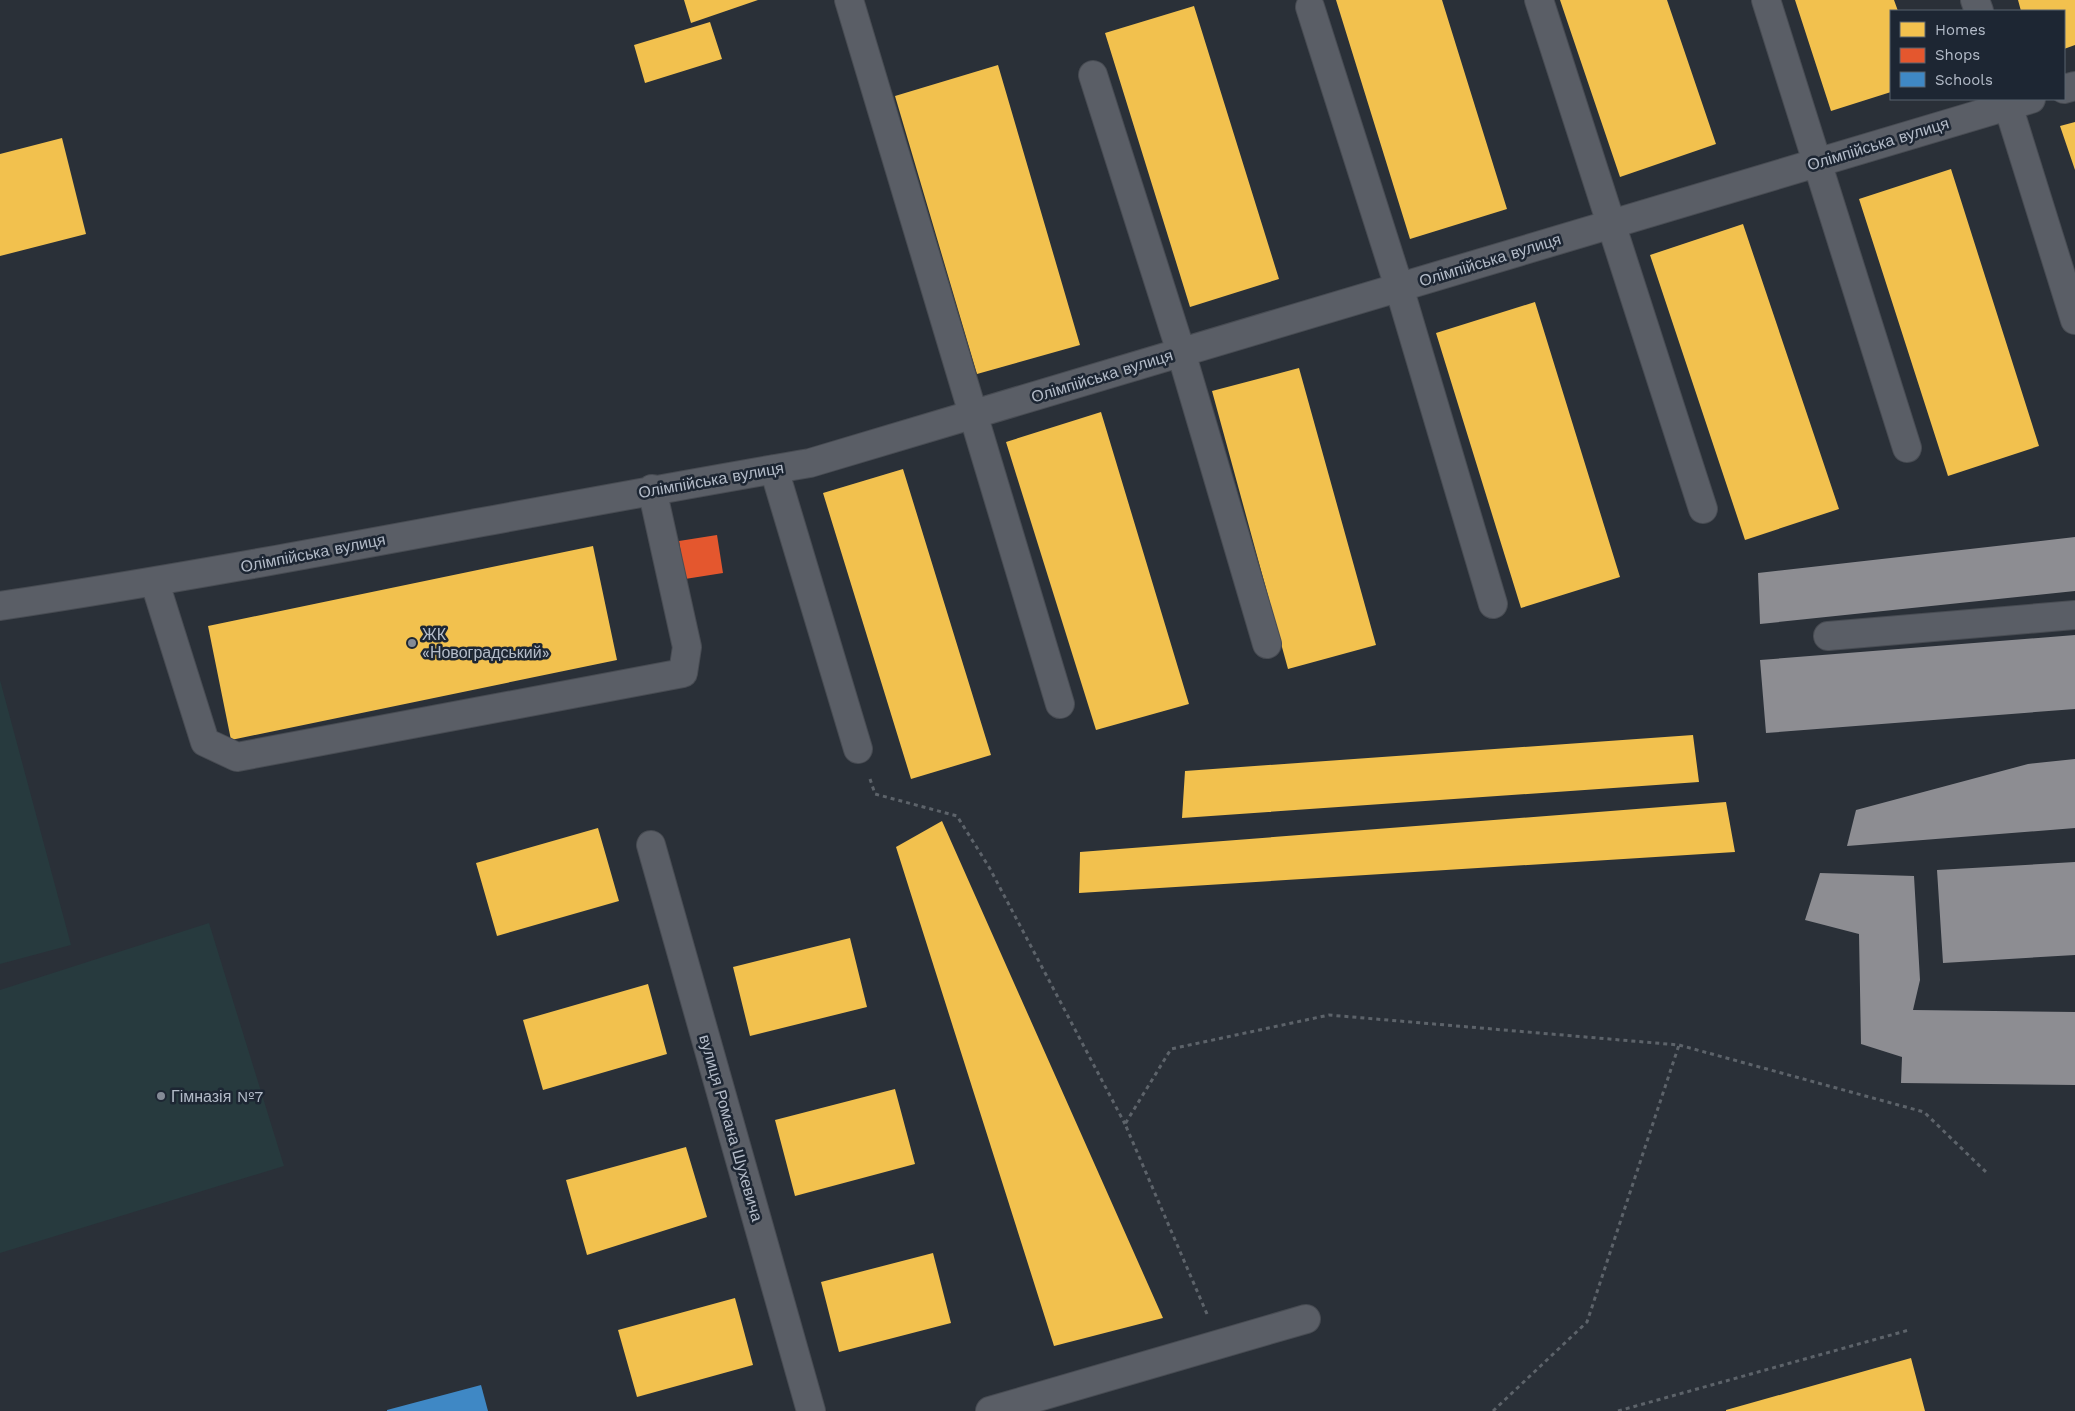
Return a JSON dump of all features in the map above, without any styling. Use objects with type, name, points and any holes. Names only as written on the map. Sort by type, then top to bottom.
[{"type":"street","points":[[849,0],[1060,704]]},
{"type":"street","points":[[1539,0],[1703,509]]},
{"type":"street","points":[[1766,0],[1907,448]]},
{"type":"street","points":[[1310,7],[1399,287],[1493,604]]},
{"type":"street","points":[[1093,75],[1181,352],[1267,644]]},
{"type":"street","points":[[2015,101],[2075,320]]},
{"type":"street","name":"Олімпійська вулиця","points":[[0,606],[156,582],[652,490],[810,463],[1612,224],[2015,101]]},
{"type":"street","points":[[774,469],[858,749]]},
{"type":"street","points":[[156,582],[205,742],[237,757],[257,754],[684,673],[687,647],[652,490]]},
{"type":"street","points":[[1828,636],[2075,615]]},
{"type":"street","name":"вулиця Романа Шухевича","points":[[651,845],[811,1411]]},
{"type":"street","points":[[990,1411],[1306,1319]]},
{"type":"path","points":[[858,749],[875,794],[957,816],[989,867],[1125,1124],[1220,1344]]},
{"type":"path","points":[[1125,1124],[1170,1049],[1329,1015],[1679,1044],[1924,1112],[1987,1173]]},
{"type":"path","points":[[1493,1411],[1587,1322],[1679,1044]]},
{"type":"path","points":[[1618,1411],[1909,1330]]},
{"type":"green space","points":[[0,680],[71,945],[0,964]]},
{"type":"green space","points":[[209,923],[284,1166],[0,1253],[0,990]]},
{"type":"building: Homes","points":[[684,0],[758,0],[691,23]]},
{"type":"building: Homes","points":[[1336,0],[1442,0],[1507,209],[1410,239]]},
{"type":"building: Homes","points":[[1560,0],[1667,0],[1716,144],[1620,177]]},
{"type":"building: Homes","points":[[1795,0],[1894,0],[1898,10],[1890,10],[1890,92],[1831,111]]},
{"type":"building: Homes","points":[[2018,0],[2075,0],[2075,45],[2065,49],[2065,10],[2021,10]]},
{"type":"building: Homes","points":[[1194,6],[1279,279],[1190,307],[1105,33]]},
{"type":"building: Homes","points":[[710,22],[722,59],[645,83],[634,45]]},
{"type":"building: Homes","points":[[998,65],[1080,345],[977,374],[895,96]]},
{"type":"building: Homes","points":[[2075,122],[2075,170],[2060,126]]},
{"type":"building: Homes","points":[[62,138],[86,234],[0,256],[0,154]]},
{"type":"building: Homes","points":[[1951,169],[2039,446],[1948,476],[1859,199]]},
{"type":"building: Homes","points":[[1743,224],[1839,509],[1745,540],[1650,255]]},
{"type":"building: Homes","points":[[1535,302],[1620,577],[1521,608],[1436,333]]},
{"type":"building: Homes","points":[[1299,368],[1376,645],[1288,669],[1212,391]]},
{"type":"building: Homes","points":[[1101,412],[1189,704],[1096,730],[1006,442]]},
{"type":"building: Homes","points":[[903,469],[991,755],[911,779],[823,493]]},
{"type":"building: Homes","name":"ЖК «Новоградський»","points":[[593,546],[617,660],[231,740],[208,626]]},
{"type":"building: Homes","points":[[1693,735],[1699,782],[1182,818],[1185,771]]},
{"type":"building: Homes","points":[[1726,802],[1735,852],[1079,893],[1080,852]]},
{"type":"building: Homes","points":[[942,821],[1163,1318],[1054,1346],[896,847]]},
{"type":"building: Homes","points":[[598,828],[619,901],[497,936],[476,863]]},
{"type":"building: Homes","points":[[850,938],[867,1007],[750,1036],[733,967]]},
{"type":"building: Homes","points":[[648,984],[667,1054],[543,1090],[523,1020]]},
{"type":"building: Homes","points":[[895,1089],[915,1164],[795,1196],[775,1120]]},
{"type":"building: Homes","points":[[686,1147],[707,1217],[587,1255],[566,1180]]},
{"type":"building: Homes","points":[[933,1253],[951,1323],[839,1352],[821,1282]]},
{"type":"building: Homes","points":[[735,1298],[753,1365],[637,1397],[618,1330]]},
{"type":"building: Homes","points":[[1911,1358],[1925,1411],[1726,1411],[1726,1410]]},
{"type":"building: Shops","points":[[717,535],[723,573],[685,579],[679,541]]},
{"type":"building: Schools","points":[[481,1385],[488,1411],[387,1411],[387,1410]]},
{"type":"building: Industry","points":[[2075,537],[2075,591],[1760,624],[1758,573]]},
{"type":"building: Industry","points":[[2075,635],[2075,709],[1766,733],[1760,660]]},
{"type":"building: Industry","points":[[2075,759],[2075,828],[1847,846],[1856,810],[2028,764]]},
{"type":"building: Industry","points":[[2075,862],[2075,955],[1943,963],[1937,870]]},
{"type":"building: Industry","points":[[1820,873],[1914,876],[1920,980],[1913,1010],[2075,1012],[2075,1085],[1901,1083],[1902,1057],[1861,1044],[1859,934],[1805,920]]},
{"type":"place","name":"ЖК «Новоградський»","points":[[412,643]]},
{"type":"place","name":"Гімназія №7","points":[[161,1096]]}]
